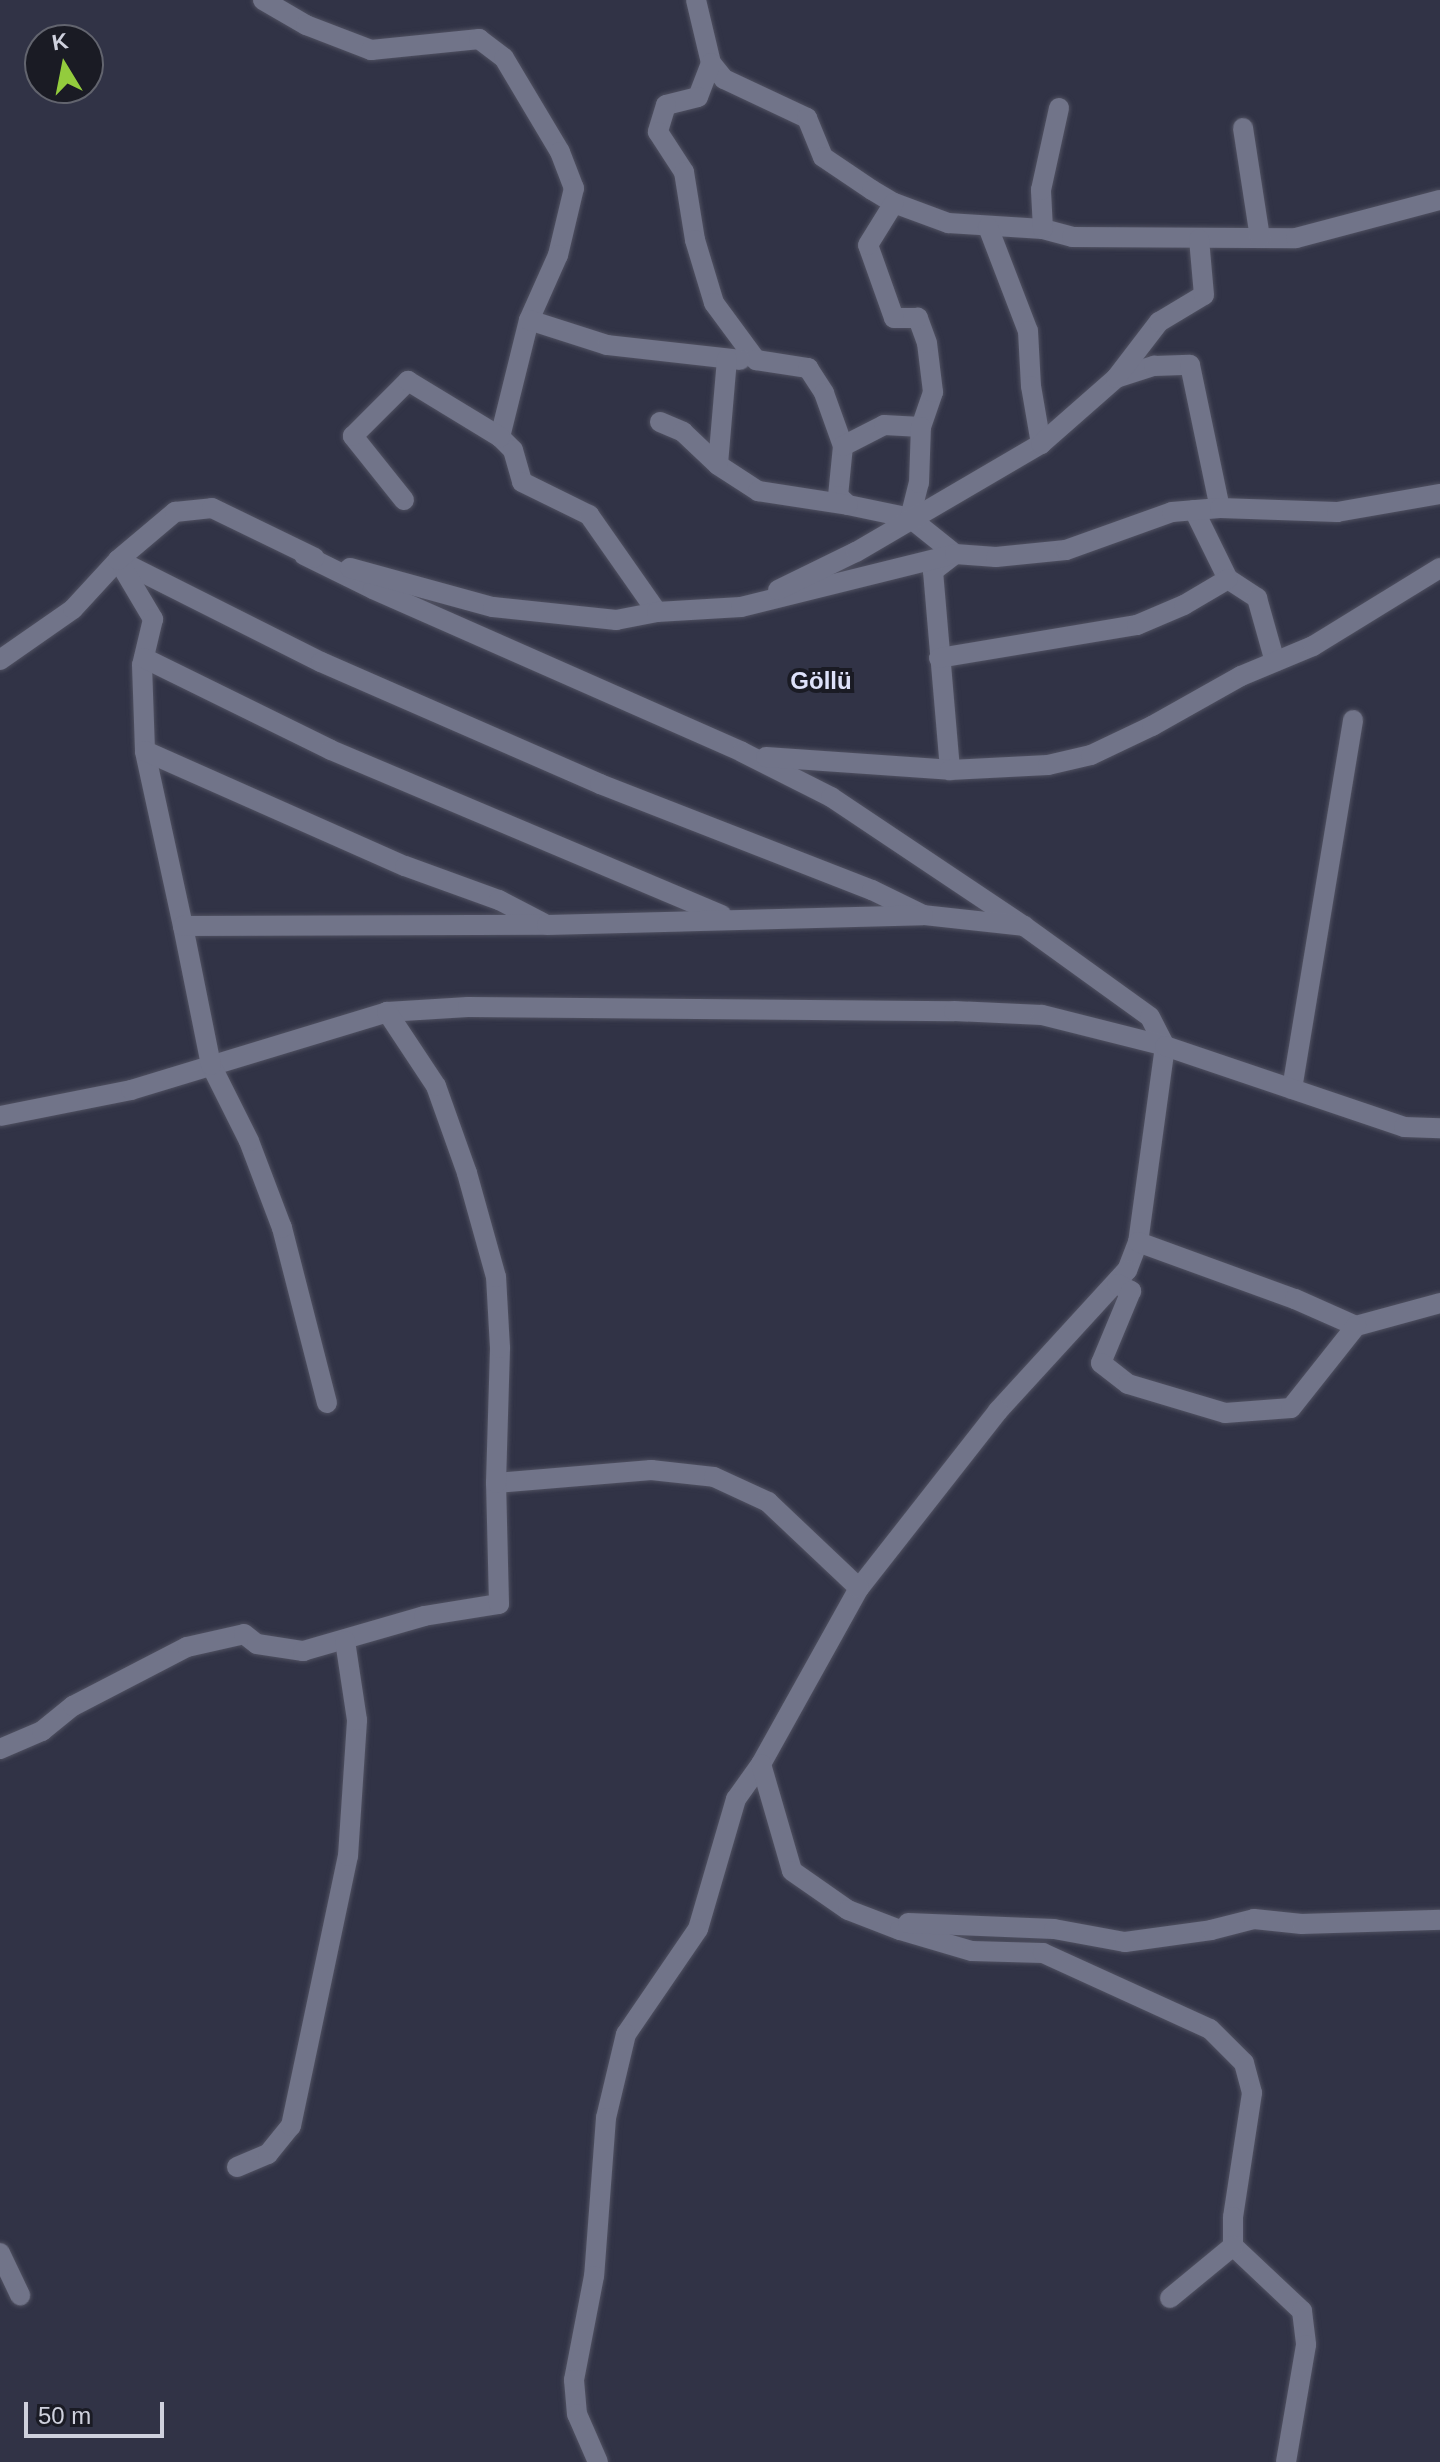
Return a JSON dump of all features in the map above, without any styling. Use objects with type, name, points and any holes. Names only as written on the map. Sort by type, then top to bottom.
[{"type":"street","points":[[263,0],[306,25],[371,50],[479,39],[504,58],[560,152],[574,188],[558,255],[529,320],[500,437]]},
{"type":"street","points":[[696,0],[711,63],[724,79],[807,118],[823,157],[894,203],[948,223],[1043,229],[1072,237],[1164,235],[1199,239],[1296,238],[1440,200]]},
{"type":"street","points":[[711,63],[698,97],[666,105],[658,132],[684,172],[695,240],[714,303],[756,360]]},
{"type":"street","points":[[1043,229],[1041,190],[1059,108]]},
{"type":"street","points":[[1243,128],[1260,238]]},
{"type":"street","points":[[894,203],[868,245],[894,318],[918,318],[927,343],[933,392],[921,427],[919,483],[910,518]]},
{"type":"street","points":[[988,227],[1028,331],[1031,386],[1041,444]]},
{"type":"street","points":[[741,607],[856,552],[1041,444],[1116,378],[1159,322],[1204,295],[1199,239]]},
{"type":"street","points":[[529,320],[607,345],[808,368],[824,393],[843,446],[838,496],[848,505]]},
{"type":"street","points":[[718,465],[727,359]]},
{"type":"street","points":[[1116,378],[1154,366],[1190,365],[1220,508]]},
{"type":"street","points":[[404,500],[353,436],[408,381],[500,437],[513,450],[522,482],[589,515],[657,612]]},
{"type":"street","points":[[660,422],[683,432],[718,465],[758,491],[910,518],[955,554]]},
{"type":"street","points":[[843,446],[884,425],[921,427]]},
{"type":"street","points":[[304,555],[493,607],[616,620],[657,612],[741,607],[955,554],[996,557],[1066,550],[1172,512],[1220,508],[1337,512],[1440,494]]},
{"type":"street","points":[[0,660],[73,609],[118,560],[175,512],[212,508],[373,589],[742,752],[831,797],[1024,926],[1150,1017],[1165,1046],[1138,1242],[1117,1284],[998,1411],[859,1588],[761,1764],[736,1799],[698,1929],[626,2034],[606,2118],[594,2276],[574,2380],[577,2414],[598,2462]]},
{"type":"street","points":[[1194,510],[1228,579],[1257,598],[1275,662]]},
{"type":"street","points":[[950,770],[933,571],[955,554]]},
{"type":"street","points":[[118,560],[153,619],[144,658],[145,751],[211,1065],[249,1141],[282,1228],[327,1403]]},
{"type":"street","points":[[118,560],[321,662],[600,784],[872,890],[923,915]]},
{"type":"street","points":[[742,752],[792,761],[950,770],[1048,765],[1091,755],[1152,726],[1241,676],[1313,646],[1440,568]]},
{"type":"street","points":[[939,658],[1137,625],[1184,605],[1228,579]]},
{"type":"street","points":[[144,658],[331,750],[729,918]]},
{"type":"street","points":[[1292,1089],[1353,720]]},
{"type":"street","points":[[145,751],[405,866],[499,900],[547,925]]},
{"type":"street","points":[[183,926],[547,925],[923,915],[1024,926]]},
{"type":"street","points":[[0,1116],[131,1090],[387,1012],[468,1007],[954,1011],[1042,1015],[1165,1046],[1404,1127],[1440,1128]]},
{"type":"street","points":[[0,1749],[42,1731],[73,1706],[187,1647],[244,1634],[257,1644],[303,1651],[424,1616],[499,1604],[496,1483],[500,1348],[496,1277],[467,1173],[436,1086],[387,1012]]},
{"type":"street","points":[[1138,1242],[1295,1299],[1356,1326]]},
{"type":"street","points":[[1117,1284],[1131,1291],[1101,1363],[1128,1384],[1225,1413],[1291,1408],[1356,1326],[1440,1303]]},
{"type":"street","points":[[496,1483],[651,1470],[714,1477],[768,1502],[859,1588]]},
{"type":"street","points":[[237,2167],[268,2154],[291,2126],[348,1856],[357,1720],[345,1641]]},
{"type":"street","points":[[761,1764],[792,1871],[848,1910],[900,1930],[972,1951],[1043,1953],[1210,2029],[1244,2063],[1252,2093],[1233,2217],[1233,2246],[1302,2311],[1306,2345],[1286,2462]]},
{"type":"street","points":[[900,1930],[907,1923],[1054,1929],[1125,1942],[1211,1930],[1254,1919],[1302,1924],[1440,1920]]},
{"type":"street","points":[[1170,2298],[1233,2246]]},
{"type":"street","points":[[0,2253],[20,2295]]},
{"type":"district","name":"Göllü","points":[[821,681]]}]
